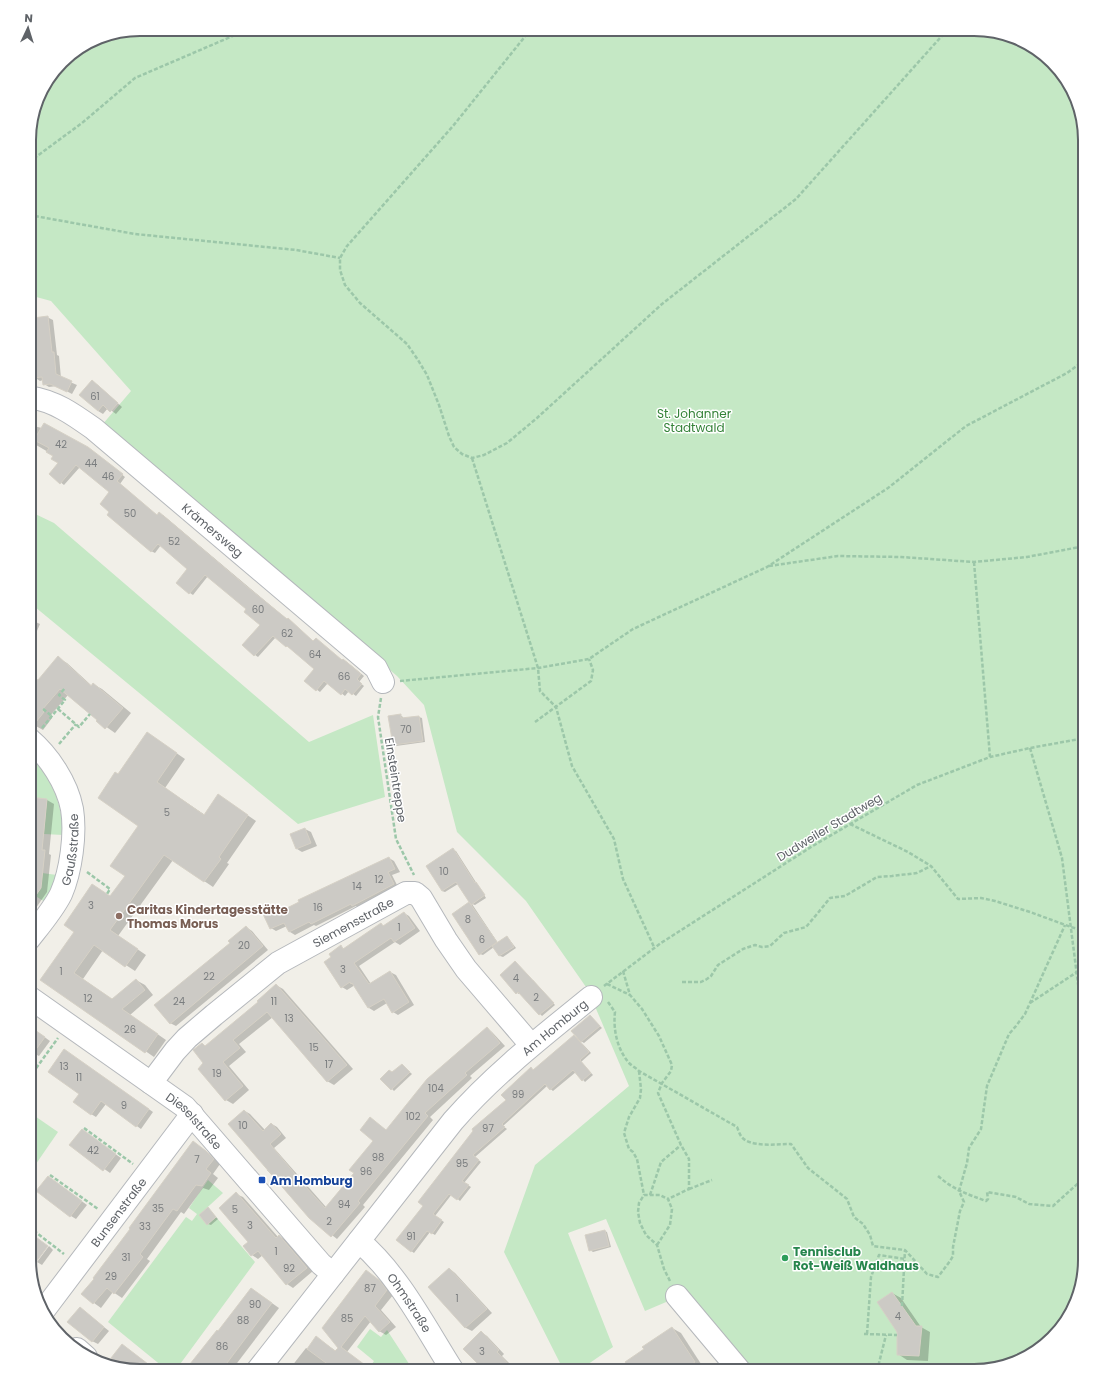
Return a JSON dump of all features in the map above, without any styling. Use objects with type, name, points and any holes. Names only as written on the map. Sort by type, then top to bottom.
[{"type":"street","name":"Krämersweg","points":[[36,398],[68,411],[94,429],[376,668],[383,682]]},
{"type":"street","name":"Gaußstraße","points":[[36,746],[48,759],[63,785],[72,809],[71,860],[66,880],[60,895],[36,930]]},
{"type":"street","name":"Siemensstraße","points":[[151,1083],[175,1051],[187,1038],[219,1010],[278,963],[406,893],[415,893],[421,898],[446,940],[466,969],[531,1045]]},
{"type":"street","name":"Am Homburg","points":[[262,1364],[453,1120],[487,1084],[531,1045],[602,994]]},
{"type":"street","name":"Dieselstraße","points":[[36,1002],[185,1107],[321,1264],[333,1274]]},
{"type":"street","name":"Bunsenstraße","points":[[47,1306],[192,1114]]},
{"type":"street","name":"Ohmstraße","points":[[359,1241],[394,1279],[449,1364]]},
{"type":"street","points":[[677,1296],[734,1364]]},
{"type":"path","points":[[36,157],[82,123],[135,78],[233,36]]},
{"type":"path","points":[[525,36],[453,126],[347,246],[340,258],[340,270],[345,285],[360,302],[407,344],[428,375],[454,447],[462,454],[472,458],[484,455],[507,444],[662,304],[796,199],[942,36]]},
{"type":"path","points":[[36,216],[135,234],[288,250],[340,258]]},
{"type":"path","points":[[383,682],[538,668],[589,659],[633,629],[766,567],[888,488],[966,426],[1067,373],[1078,365]]},
{"type":"path","points":[[472,458],[538,668],[540,691],[556,708],[572,766],[614,839],[623,879],[654,947]]},
{"type":"path","points":[[766,567],[838,556],[901,557],[974,562],[1027,557],[1078,547]]},
{"type":"path","points":[[974,562],[990,757]]},
{"type":"path","points":[[535,722],[591,681],[593,670],[589,659]]},
{"type":"path","name":"Einsteintreppe","points":[[383,682],[378,717],[396,838],[415,877]]},
{"type":"path","points":[[36,733],[66,700],[59,695],[65,688]]},
{"type":"path","points":[[43,709],[52,716]]},
{"type":"path","points":[[58,709],[79,727],[90,714]]},
{"type":"path","points":[[48,759],[76,724]]},
{"type":"path","name":"Dudweiler Stadtweg","points":[[602,994],[623,971],[654,947],[804,851],[917,785],[990,757],[1030,748],[1078,740]]},
{"type":"path","points":[[1030,748],[1062,858],[1078,981]]},
{"type":"path","points":[[850,823],[908,852],[931,866],[958,899],[981,898],[995,901],[1078,929]]},
{"type":"path","points":[[682,982],[701,982],[711,976],[718,965],[744,949],[755,946],[762,948],[770,946],[784,933],[806,927],[830,898],[845,896],[877,877],[917,872],[931,866]]},
{"type":"path","points":[[90,874],[110,889],[107,894]]},
{"type":"path","points":[[602,994],[615,1012],[614,1023],[616,1039],[630,1064],[737,1127],[742,1137],[753,1143],[768,1145],[790,1144],[808,1168],[847,1199],[854,1217],[863,1224],[870,1235],[873,1246],[905,1250],[927,1274],[938,1277],[952,1256],[960,1211],[964,1202],[959,1191],[967,1163],[969,1148],[981,1128],[987,1086],[1009,1034],[1025,1014],[1065,925]]},
{"type":"path","points":[[623,971],[630,995],[642,1009],[659,1036],[672,1065],[671,1071],[662,1083],[658,1093],[681,1145],[689,1159],[689,1189]]},
{"type":"path","points":[[1029,1003],[1077,972]]},
{"type":"path","points":[[602,994],[630,995]]},
{"type":"path","points":[[36,1068],[53,1045]]},
{"type":"path","points":[[640,1071],[640,1098],[629,1117],[624,1133],[629,1149],[633,1152],[637,1159],[644,1195],[639,1203],[638,1212],[640,1223],[646,1235],[657,1245],[664,1269],[677,1296]]},
{"type":"path","points":[[84,1128],[146,1174]]},
{"type":"path","points":[[650,1195],[661,1162],[681,1145]]},
{"type":"path","points":[[50,1175],[113,1220]]},
{"type":"path","points":[[938,1176],[948,1185],[959,1191],[986,1202],[988,1199],[987,1192],[1016,1197],[1029,1204],[1053,1206],[1078,1183]]},
{"type":"path","points":[[668,1199],[712,1180]]},
{"type":"path","points":[[644,1195],[660,1195],[668,1199],[672,1209],[670,1225],[657,1245]]},
{"type":"path","points":[[36,1232],[78,1265]]},
{"type":"path","points":[[902,1306],[905,1250]]},
{"type":"path","points":[[897,1336],[865,1334],[871,1277],[879,1255],[905,1259]]},
{"type":"path","points":[[879,1364],[886,1335]]},
{"type":"green space","name":"St. Johanner Stadtwald","points":[[140,36],[981,36],[994,38],[1020,47],[1037,58],[1047,67],[1060,82],[1067,94],[1076,120],[1078,133],[1078,1267],[1076,1280],[1067,1306],[1052,1329],[1043,1338],[1020,1353],[994,1362],[981,1364],[744,1364],[685,1294],[645,1311],[606,1219],[568,1233],[613,1347],[588,1364],[560,1364],[504,1252],[535,1165],[629,1086],[591,997],[586,987],[526,901],[457,832],[424,705],[397,676],[102,425],[131,391],[51,301],[36,297],[36,133],[40,113],[50,88],[62,71],[71,62],[88,50],[113,40]]},
{"type":"green space","points":[[36,514],[54,523],[309,742],[373,715],[385,797],[298,824],[36,608]]},
{"type":"green space","points":[[36,761],[44,771],[54,791],[61,813],[63,835],[44,834],[47,799],[36,798]]},
{"type":"green space","points":[[42,873],[57,875],[45,902],[36,896],[36,882]]},
{"type":"green space","points":[[36,1117],[58,1132],[36,1164]]},
{"type":"green space","points":[[208,1180],[223,1193],[199,1215],[207,1225],[216,1217],[255,1262],[180,1364],[159,1364],[108,1322],[186,1217],[192,1221],[197,1214],[189,1208]]},
{"type":"green space","points":[[370,1329],[381,1337],[387,1330],[409,1364],[372,1364],[374,1361],[357,1347]]},
{"type":"building","points":[[48,316],[56,374],[72,381],[67,392],[50,384],[43,385],[42,377],[36,378],[36,318]]},
{"type":"building","points":[[92,380],[118,403],[110,412],[103,405],[98,411],[79,395]]},
{"type":"building","points":[[44,423],[88,447],[123,474],[117,481],[157,515],[159,512],[245,585],[287,619],[288,618],[313,641],[316,638],[361,674],[357,679],[362,684],[352,695],[345,689],[341,695],[324,681],[316,691],[304,681],[314,669],[273,636],[254,656],[242,645],[260,625],[244,612],[246,609],[205,575],[189,594],[176,583],[187,569],[158,544],[151,552],[107,515],[109,512],[100,504],[109,492],[76,465],[60,484],[49,474],[58,463],[51,459],[53,456],[46,452],[49,448],[36,441],[36,437]]},
{"type":"building","points":[[58,656],[91,686],[93,683],[123,708],[105,729],[96,721],[97,720],[60,689],[42,710],[44,712],[36,722],[36,679],[38,680]]},
{"type":"building","points":[[401,714],[401,718],[419,716],[423,741],[393,745],[388,716]]},
{"type":"building","points":[[147,732],[177,753],[157,782],[204,815],[218,794],[248,815],[219,857],[221,859],[204,882],[164,855],[110,930],[138,949],[125,967],[94,945],[74,973],[112,999],[136,979],[145,990],[122,1009],[158,1034],[145,1053],[40,980],[74,932],[64,925],[92,884],[110,896],[125,876],[110,866],[138,826],[98,798],[115,772],[118,774]]},
{"type":"building","points":[[36,798],[47,799],[42,850],[45,850],[41,888],[36,895]]},
{"type":"building","points":[[305,828],[311,843],[296,849],[290,834]]},
{"type":"building","points":[[453,848],[475,883],[476,882],[485,895],[471,905],[456,882],[442,891],[426,866]]},
{"type":"building","points":[[389,857],[395,869],[388,872],[394,884],[352,906],[351,904],[311,924],[309,922],[289,932],[284,923],[270,929],[263,914],[276,907],[279,912],[299,902],[298,900]]},
{"type":"building","points":[[469,902],[497,942],[479,955],[452,914]]},
{"type":"building","points":[[404,912],[415,928],[394,942],[391,938],[354,963],[369,984],[390,971],[409,1002],[392,1013],[384,999],[368,1008],[352,983],[351,984],[350,982],[341,988],[324,962],[331,957],[329,954],[341,945],[343,949],[381,923],[383,926]]},
{"type":"building","points":[[246,926],[263,946],[170,1024],[154,1005],[230,943],[228,941]]},
{"type":"building","points":[[507,936],[514,947],[499,956],[492,946]]},
{"type":"building","points":[[515,961],[554,1003],[539,1015],[518,992],[516,994],[500,975]]},
{"type":"building","points":[[276,984],[347,1065],[327,1082],[267,1012],[233,1040],[240,1048],[223,1062],[243,1086],[225,1101],[198,1069],[203,1063],[193,1050],[202,1043],[205,1046],[258,1002],[257,1001]]},
{"type":"building","points":[[590,1015],[600,1026],[581,1042],[571,1031]]},
{"type":"building","points":[[487,1027],[500,1043],[465,1073],[467,1075],[425,1113],[428,1116],[358,1201],[360,1203],[331,1237],[309,1218],[228,1124],[244,1110],[263,1131],[271,1123],[281,1134],[270,1144],[325,1208],[354,1173],[349,1170],[373,1141],[360,1130],[370,1117],[386,1130],[427,1079]]},
{"type":"building","points":[[36,1031],[45,1037],[36,1049]]},
{"type":"building","points":[[574,1035],[589,1052],[580,1060],[591,1073],[582,1081],[573,1070],[550,1090],[545,1084],[502,1124],[505,1127],[473,1155],[479,1160],[462,1181],[469,1185],[457,1200],[449,1194],[433,1214],[442,1220],[432,1234],[427,1231],[411,1252],[396,1240],[423,1206],[418,1202],[473,1131],[472,1129],[506,1100],[501,1095],[531,1067],[533,1070]]},
{"type":"building","points":[[64,1049],[149,1109],[136,1127],[101,1101],[91,1115],[73,1102],[79,1094],[48,1072]]},
{"type":"building","points":[[402,1064],[410,1072],[391,1090],[380,1079],[389,1070],[392,1072]]},
{"type":"building","points":[[82,1129],[116,1154],[103,1171],[69,1145]]},
{"type":"building","points":[[193,1141],[214,1159],[206,1169],[211,1173],[202,1186],[196,1185],[177,1211],[173,1209],[140,1254],[143,1257],[114,1294],[107,1288],[93,1304],[81,1294],[94,1279],[93,1278]]},
{"type":"building","points":[[48,1176],[82,1201],[70,1217],[36,1191]]},
{"type":"building","points":[[236,1192],[276,1238],[279,1235],[307,1268],[286,1285],[258,1251],[251,1256],[243,1246],[248,1242],[219,1208]]},
{"type":"building","points":[[208,1207],[216,1217],[207,1225],[199,1215]]},
{"type":"building","points":[[605,1230],[609,1246],[589,1251],[585,1235]]},
{"type":"building","points":[[36,1237],[48,1246],[36,1262]]},
{"type":"building","points":[[449,1268],[487,1309],[465,1328],[428,1287]]},
{"type":"building","points":[[366,1270],[379,1280],[387,1290],[375,1306],[390,1322],[379,1332],[365,1316],[341,1347],[364,1364],[327,1364],[307,1349],[316,1336],[335,1351],[338,1348],[322,1328]]},
{"type":"building","points":[[251,1288],[272,1303],[226,1364],[190,1364],[217,1330],[218,1331]]},
{"type":"building","points":[[892,1292],[916,1326],[922,1326],[919,1356],[897,1355],[897,1332],[877,1302]]},
{"type":"building","points":[[80,1307],[104,1327],[92,1342],[67,1322]]},
{"type":"building","points":[[672,1327],[695,1362],[692,1364],[627,1364],[625,1362],[644,1349],[642,1347]]},
{"type":"building","points":[[481,1331],[499,1350],[497,1352],[508,1364],[478,1364],[463,1349]]},
{"type":"building","points":[[122,1344],[148,1364],[120,1362],[111,1358]]},
{"type":"place","name":"Caritas Kindertagesstätte Thomas Morus","points":[[119,916]]},
{"type":"place","name":"Am Homburg","points":[[262,1180]]},
{"type":"place","name":"Tennisclub Rot-Weiß Waldhaus","points":[[785,1258]]}]
